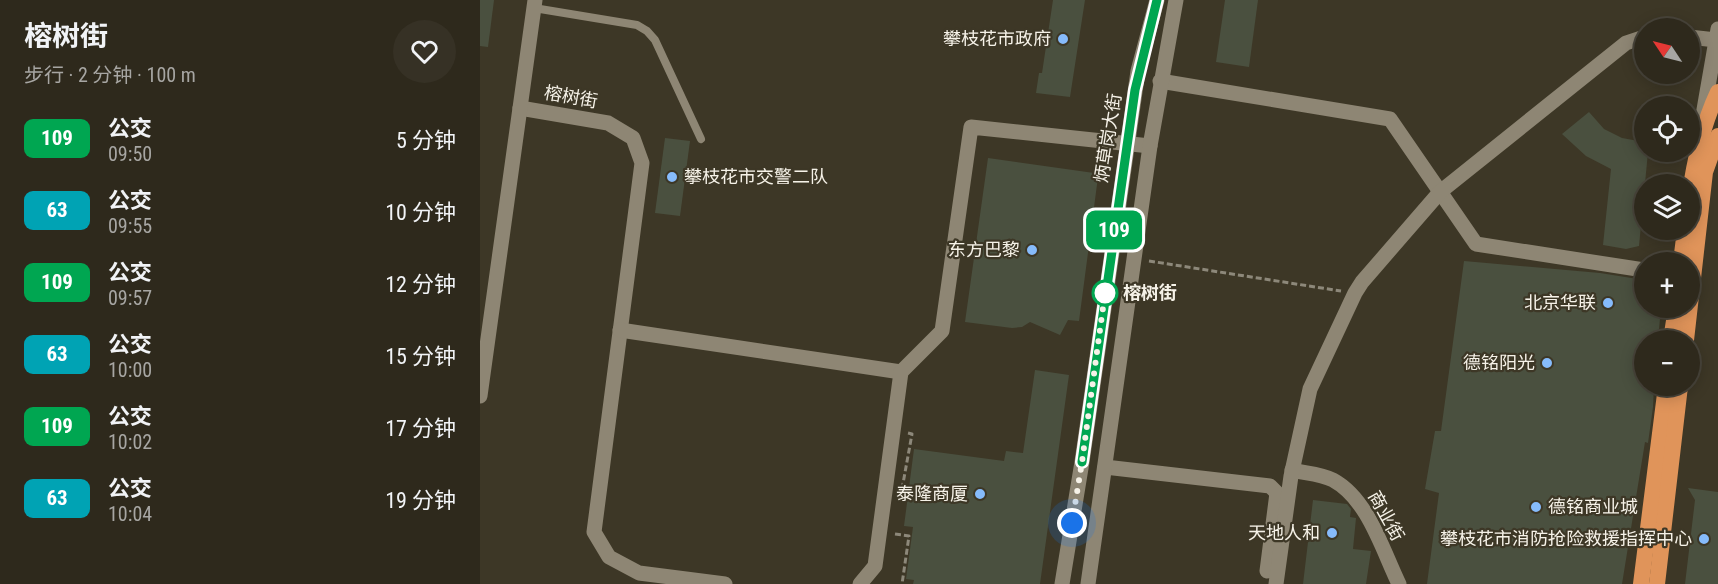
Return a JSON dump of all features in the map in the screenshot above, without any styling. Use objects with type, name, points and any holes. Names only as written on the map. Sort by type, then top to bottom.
[{"type":"highway","points":[[1692,173],[1707,116],[1718,92]]},
{"type":"highway","points":[[1687,330],[1705,172],[1718,136]]},
{"type":"highway","points":[[1641,584],[1665,396]]},
{"type":"highway","points":[[1657,584],[1679,396]]},
{"type":"street","name":"炳草岗大街","points":[[1062,584],[1082,462],[1126,144],[1138,71],[1157,0]]},
{"type":"street","points":[[1088,584],[1150,146],[1176,0]]},
{"type":"street","points":[[480,396],[535,4]]},
{"type":"street","points":[[1692,173],[1717,34],[1700,36]]},
{"type":"street","points":[[1275,584],[1292,470],[1310,389],[1355,293],[1440,192],[1626,43],[1634,40]]},
{"type":"street","points":[[1160,81],[1390,119],[1476,244],[1634,268]]},
{"type":"street","name":"榕树街","points":[[520,108],[608,123],[633,138],[642,163],[594,532],[609,557],[639,573],[725,584]]},
{"type":"street","points":[[860,584],[875,566],[901,372],[942,331],[971,127],[1150,146]]},
{"type":"street","points":[[620,330],[901,372]]},
{"type":"street","points":[[1105,466],[1270,486],[1277,493],[1266,576],[1275,584]]},
{"type":"street","name":"商业街","points":[[1292,470],[1331,478],[1348,491],[1363,507],[1399,584]]},
{"type":"lane","points":[[535,4],[637,25],[648,31],[655,39],[701,139]]},
{"type":"path","points":[[1134,259],[1355,293]]},
{"type":"path","points":[[893,430],[912,434],[902,490]]},
{"type":"path","points":[[896,523],[895,534],[909,536],[902,584]]},
{"type":"building","points":[[480,0],[494,0],[488,47],[480,46]]},
{"type":"building","name":"攀枝花市政府","points":[[1053,0],[1085,0],[1070,97],[1036,93],[1039,73],[1042,73]]},
{"type":"building","points":[[1225,0],[1258,0],[1249,67],[1216,62]]},
{"type":"building","points":[[1589,112],[1604,129],[1622,138],[1634,140],[1634,162],[1647,162],[1646,174],[1634,174],[1634,240],[1640,240],[1639,246],[1626,249],[1603,245],[1611,169],[1586,156],[1562,134]]},
{"type":"building","name":"攀枝花市交警二队","points":[[665,138],[690,141],[680,216],[655,213]]},
{"type":"building","name":"东方巴黎","points":[[988,158],[1094,173],[1098,177],[1079,321],[1068,320],[1060,335],[1030,322],[1022,327],[1012,328],[965,322]]},
{"type":"building","points":[[1464,261],[1600,273],[1634,278],[1634,318],[1660,318],[1659,330],[1634,330],[1634,396],[1654,396],[1648,443],[1645,442],[1622,584],[1427,584],[1439,493],[1425,489],[1435,431],[1441,431]]},
{"type":"building","name":"泰隆商厦","points":[[1035,370],[1069,375],[1040,584],[913,584],[914,580],[906,579],[913,527],[904,526],[914,449],[1004,461],[1006,451],[1023,453]]},
{"type":"building","name":"攀枝花市消防抢险救援指挥中心","points":[[1688,488],[1718,492],[1718,584],[1685,584],[1695,500]]},
{"type":"building","name":"天地人和","points":[[1313,500],[1347,504],[1351,509],[1350,517],[1356,518],[1353,549],[1371,551],[1366,584],[1303,584]]},
{"type":"bus line","name":"109","points":[[1082,462],[1126,144],[1138,71],[1157,0]]},
{"type":"place","name":"攀枝花市政府","points":[[1063,39]]},
{"type":"place","name":"攀枝花市交警二队","points":[[672,177]]},
{"type":"place","name":"东方巴黎","points":[[1032,250]]},
{"type":"place","name":"榕树街","points":[[1105,293]]},
{"type":"place","name":"北京华联","points":[[1608,303]]},
{"type":"place","name":"德铭阳光","points":[[1547,363]]},
{"type":"place","name":"泰隆商厦","points":[[980,494]]},
{"type":"place","name":"德铭商业城","points":[[1536,507]]},
{"type":"place","name":"天地人和","points":[[1332,533]]},
{"type":"place","name":"攀枝花市消防抢险救援指挥中心","points":[[1704,539]]},
{"type":"route","points":[[1072,523],[1105,293]]}]
